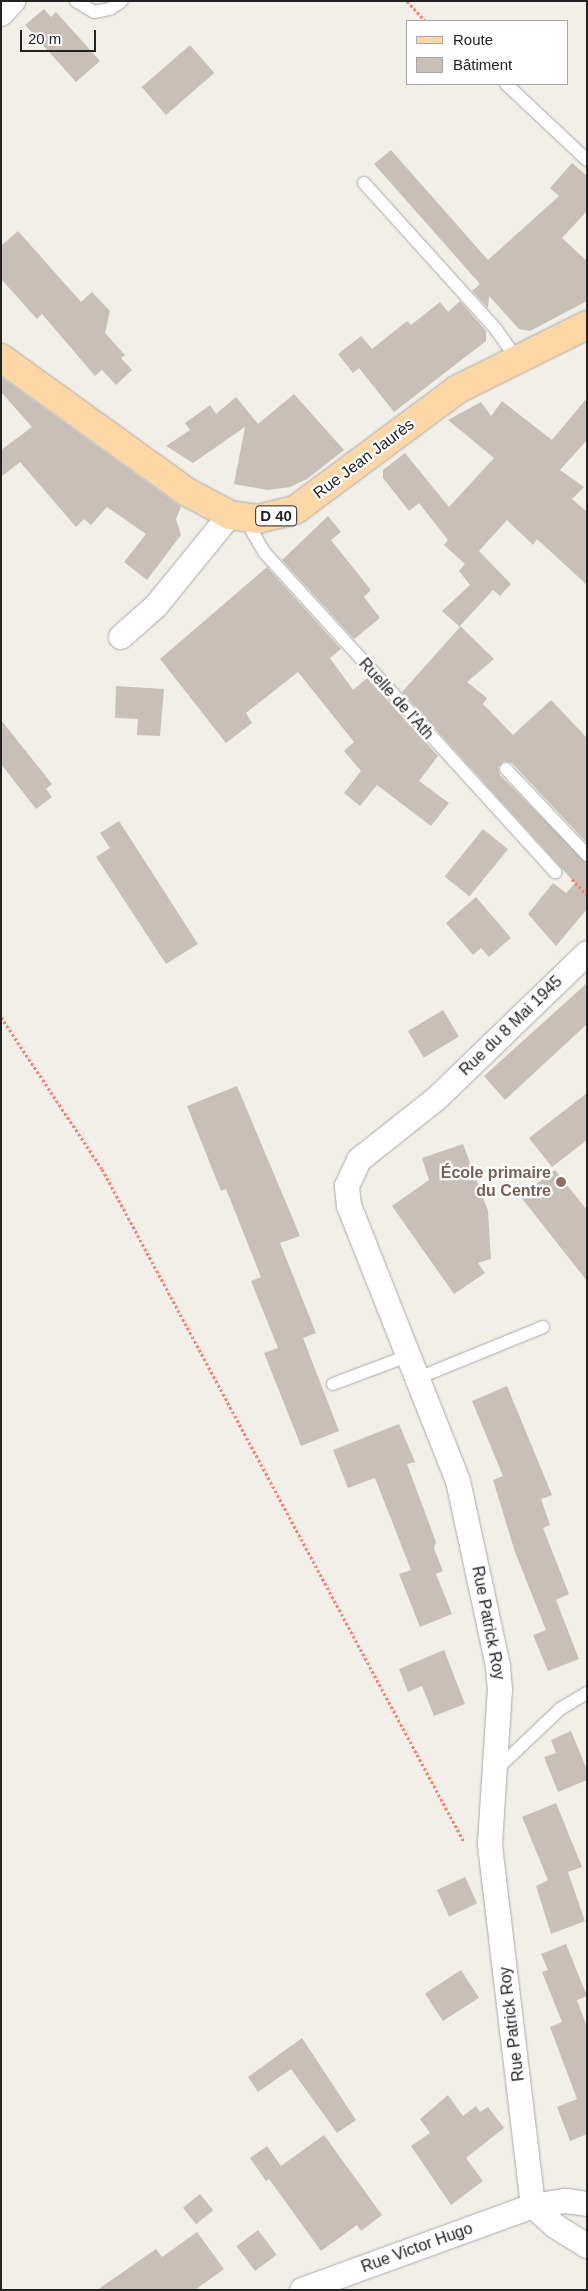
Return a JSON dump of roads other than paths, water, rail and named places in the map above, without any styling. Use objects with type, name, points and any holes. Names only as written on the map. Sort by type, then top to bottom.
[{"type":"main road","name":"Rue Jean Jaurès","points":[[238,517],[272,517],[295,510],[458,389],[516,358],[587,325]]},
{"type":"main road","name":"Rue Jean Jaurès","points":[[550,343],[587,344]]},
{"type":"main road","points":[[1,358],[172,482],[238,517]]},
{"type":"street","points":[[1,14],[13,1]]},
{"type":"street","points":[[121,637],[156,606],[238,517]]},
{"type":"street","name":"Rue du 8 Mai 1945","points":[[436,1099],[587,953]]},
{"type":"street","name":"Rue Patrick Roy","points":[[436,1099],[359,1160],[347,1186],[349,1206],[458,1481],[498,1666],[500,1690],[490,1830],[492,1869],[533,2206]]},
{"type":"street","name":"Rue Victor Hugo","points":[[302,2290],[533,2206],[566,2201],[587,2204]]},
{"type":"street","points":[[533,2206],[555,2226],[587,2246]]},
{"type":"lane","points":[[76,1],[94,12],[110,9],[122,1]]},
{"type":"lane","points":[[507,85],[587,160]]},
{"type":"lane","points":[[364,183],[495,328],[516,358]]},
{"type":"lane","name":"Ruelle de l'Ath","points":[[238,517],[264,552],[555,872]]},
{"type":"lane","points":[[506,769],[587,855]]},
{"type":"lane","points":[[418,1378],[543,1327]]},
{"type":"lane","points":[[332,1384],[408,1356]]},
{"type":"lane","points":[[494,1772],[560,1709],[587,1693]]},
{"type":"place","name":"École primaire du Centre","points":[[561,1182]]}]
